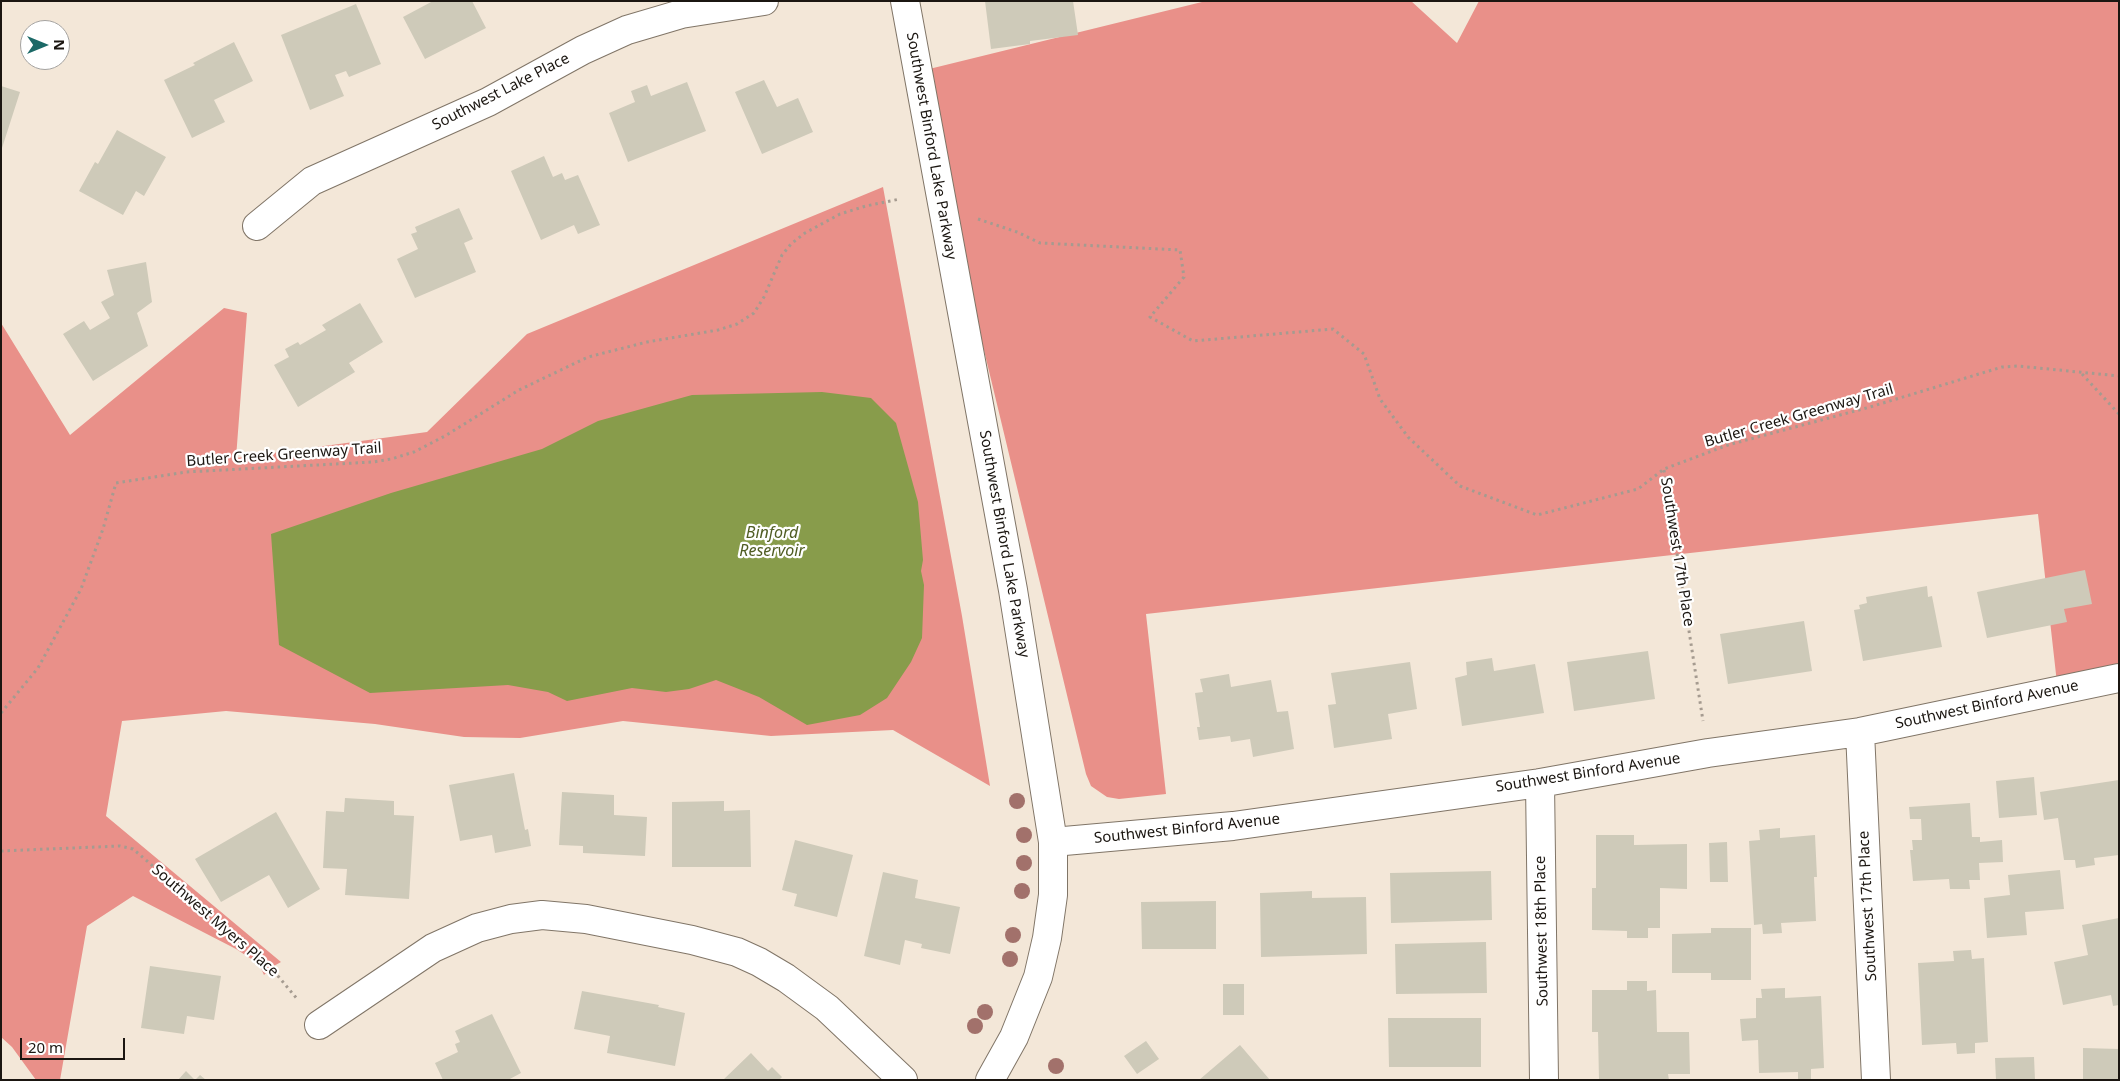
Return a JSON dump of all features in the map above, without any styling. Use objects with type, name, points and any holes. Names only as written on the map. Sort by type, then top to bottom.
[{"type":"street","name":"Southwest Lake Place","points":[[257,226],[312,181],[488,102],[583,50],[627,30],[681,14],[764,1]]},
{"type":"street","name":"Southwest Binford Lake Parkway","points":[[905,1],[912,48],[1013,590],[1053,842],[1053,895],[1047,938],[1038,977],[1014,1037],[990,1080]]},
{"type":"street","name":"Southwest Binford Avenue","points":[[1053,842],[1233,826],[1540,783],[1708,753],[1860,732],[2119,678]]},
{"type":"street","name":"Southwest 17th Place","points":[[1860,732],[1876,1080]]},
{"type":"street","name":"Southwest 18th Place","points":[[1540,783],[1544,1080]]},
{"type":"street","points":[[319,1025],[433,948],[477,928],[511,919],[542,915],[586,919],[692,940],[737,952],[759,962],[786,978],[827,1008],[903,1080]]},
{"type":"path","name":"Butler Creek Greenway Trail","points":[[1,714],[38,668],[81,590],[103,528],[116,483],[186,472],[372,462],[414,452],[445,436],[519,390],[588,357],[647,342],[718,330],[737,324],[754,313],[764,297],[782,255],[791,244],[805,233],[840,214],[900,199]]},
{"type":"path","name":"Butler Creek Greenway Trail","points":[[977,218],[1040,243],[1180,250],[1184,277],[1150,317],[1193,341],[1333,329],[1364,354],[1380,399],[1408,437],[1460,486],[1537,515],[1638,489],[1664,469],[1728,445],[1870,407],[2002,367],[2018,366],[2119,376]]},
{"type":"path","points":[[2081,373],[2119,414]]},
{"type":"path","name":"Southwest 17th Place","points":[[1664,469],[1708,753]]},
{"type":"path","name":"Southwest Myers Place","points":[[1,851],[120,846],[133,849],[268,964],[319,1025]]},
{"type":"shaded area","points":[[1206,1],[1411,1],[1457,43],[1479,1],[2119,1],[2119,667],[2058,692],[2038,514],[1146,614],[1166,794],[1119,799],[1107,797],[1091,786],[1086,774],[917,72]]},
{"type":"shaded area","points":[[883,187],[962,616],[990,786],[893,730],[771,736],[623,721],[520,738],[464,737],[375,724],[226,711],[122,721],[106,816],[281,962],[264,975],[259,964],[236,949],[133,896],[87,926],[60,1080],[36,1080],[12,1047],[1,1037],[1,323],[70,435],[224,308],[247,313],[236,458],[427,432],[527,334]]},
{"type":"water","name":"Binford Reservoir","points":[[822,392],[871,398],[896,423],[918,502],[923,560],[921,571],[924,585],[922,638],[911,662],[887,698],[860,715],[807,725],[759,697],[716,680],[689,689],[666,692],[632,688],[567,701],[548,692],[508,685],[370,693],[279,645],[271,534],[391,493],[542,449],[598,421],[692,395]]},
{"type":"building","points":[[433,1],[472,1],[486,28],[425,59],[403,17]]},
{"type":"building","points":[[985,1],[1073,1],[1078,35],[1030,41],[1030,44],[991,49]]},
{"type":"building","points":[[356,4],[381,64],[349,77],[346,71],[335,75],[344,96],[310,110],[281,35]]},
{"type":"building","points":[[234,42],[253,81],[214,100],[225,122],[192,138],[164,80],[195,65],[193,63]]},
{"type":"building","points":[[764,80],[777,107],[798,98],[813,132],[762,154],[735,92]]},
{"type":"building","points":[[687,82],[706,131],[628,162],[609,113],[635,102],[631,91],[647,85],[651,96]]},
{"type":"building","points":[[1,86],[20,92],[2,148],[1,148]]},
{"type":"building","points":[[117,130],[166,157],[144,196],[136,191],[123,215],[79,191],[95,162],[98,164]]},
{"type":"building","points":[[544,156],[553,177],[562,173],[565,180],[578,175],[600,225],[578,234],[574,225],[541,240],[511,171]]},
{"type":"building","points":[[459,208],[473,239],[464,243],[476,272],[415,298],[397,259],[418,249],[411,234],[417,232],[415,227]]},
{"type":"building","points":[[146,262],[152,302],[137,313],[148,346],[93,381],[63,334],[84,321],[90,330],[110,318],[101,302],[114,295],[107,270]]},
{"type":"building","points":[[360,303],[383,342],[349,363],[355,372],[298,407],[274,365],[289,357],[285,349],[298,342],[300,345],[326,330],[322,325]]},
{"type":"building","points":[[2085,570],[2092,604],[2064,609],[2067,622],[1987,638],[1977,592]]},
{"type":"building","points":[[1927,586],[1928,597],[1932,596],[1942,647],[1863,661],[1854,610],[1860,609],[1859,605],[1867,603],[1866,597]]},
{"type":"building","points":[[1804,621],[1812,671],[1728,684],[1720,634]]},
{"type":"building","points":[[1648,651],[1655,699],[1574,711],[1567,662]]},
{"type":"building","points":[[1492,658],[1494,671],[1535,664],[1544,713],[1462,726],[1455,678],[1467,675],[1466,662]]},
{"type":"building","points":[[1410,662],[1417,709],[1388,714],[1392,739],[1334,748],[1328,705],[1336,704],[1331,673]]},
{"type":"building","points":[[1229,674],[1231,687],[1271,680],[1277,712],[1288,711],[1294,749],[1253,757],[1250,739],[1231,742],[1230,736],[1199,740],[1197,727],[1200,727],[1195,693],[1203,692],[1200,679]]},
{"type":"building","points":[[514,773],[525,830],[528,829],[531,846],[495,853],[492,835],[460,841],[449,785]]},
{"type":"building","points":[[2034,777],[2037,815],[1999,818],[1996,781]]},
{"type":"building","points":[[2119,780],[2119,855],[2094,858],[2095,865],[2076,868],[2075,860],[2064,860],[2058,818],[2044,820],[2040,792]]},
{"type":"building","points":[[562,792],[614,795],[614,815],[647,817],[645,856],[583,853],[583,846],[559,845]]},
{"type":"building","points":[[345,798],[394,801],[394,815],[414,816],[409,899],[345,895],[347,869],[323,868],[326,811],[344,812]]},
{"type":"building","points":[[724,801],[724,811],[750,810],[751,867],[672,867],[672,802]]},
{"type":"building","points":[[1970,803],[1972,837],[1980,837],[1980,842],[2002,840],[2003,862],[1979,863],[1980,880],[1969,880],[1970,889],[1950,889],[1949,879],[1913,881],[1910,850],[1913,850],[1912,840],[1922,840],[1921,819],[1910,819],[1909,807]]},
{"type":"building","points":[[276,812],[320,889],[288,908],[269,875],[221,902],[195,859]]},
{"type":"building","points":[[1780,828],[1780,838],[1815,835],[1817,877],[1814,877],[1816,921],[1781,923],[1782,933],[1763,934],[1762,924],[1754,925],[1749,841],[1760,840],[1759,830]]},
{"type":"building","points":[[1596,835],[1634,835],[1634,845],[1687,844],[1687,889],[1660,888],[1660,928],[1648,928],[1648,938],[1627,938],[1627,931],[1592,930],[1592,888],[1596,888]]},
{"type":"building","points":[[795,840],[853,855],[837,917],[794,906],[797,894],[782,890]]},
{"type":"building","points":[[1727,842],[1728,882],[1710,882],[1709,843]]},
{"type":"building","points":[[2060,870],[2064,909],[2025,912],[2027,935],[1987,938],[1984,898],[2010,895],[2008,875]]},
{"type":"building","points":[[1491,871],[1492,920],[1391,923],[1390,873]]},
{"type":"building","points":[[883,872],[918,880],[915,898],[960,907],[950,954],[921,948],[922,944],[905,940],[900,965],[864,956]]},
{"type":"building","points":[[1312,891],[1312,898],[1366,897],[1367,954],[1261,957],[1260,893]]},
{"type":"building","points":[[1216,901],[1216,949],[1142,949],[1141,902]]},
{"type":"building","points":[[2119,918],[2119,1005],[2113,1006],[2111,995],[2063,1005],[2054,962],[2088,955],[2082,925]]},
{"type":"building","points":[[1711,928],[1751,928],[1751,980],[1711,980],[1711,973],[1672,973],[1672,934],[1711,933]]},
{"type":"building","points":[[1486,942],[1487,993],[1396,994],[1395,944]]},
{"type":"building","points":[[1971,950],[1972,959],[1984,958],[1988,1042],[1975,1043],[1975,1053],[1957,1054],[1956,1043],[1922,1045],[1918,963],[1954,961],[1953,951]]},
{"type":"building","points":[[150,966],[221,976],[214,1020],[187,1016],[184,1034],[141,1028]]},
{"type":"building","points":[[1627,981],[1647,981],[1647,991],[1656,990],[1657,1032],[1689,1032],[1690,1074],[1668,1074],[1669,1080],[1599,1080],[1598,1032],[1592,1032],[1592,990],[1627,990]]},
{"type":"building","points":[[1223,984],[1244,984],[1244,1015],[1223,1015]]},
{"type":"building","points":[[1785,988],[1785,998],[1821,996],[1824,1068],[1811,1069],[1811,1080],[1798,1080],[1798,1072],[1759,1073],[1758,1040],[1742,1041],[1740,1019],[1756,1018],[1756,998],[1762,998],[1761,989]]},
{"type":"building","points":[[582,991],[659,1005],[658,1007],[685,1013],[675,1066],[607,1053],[610,1036],[574,1029]]},
{"type":"building","points":[[492,1014],[521,1073],[508,1080],[443,1080],[435,1063],[458,1052],[455,1044],[460,1042],[455,1031]]},
{"type":"building","points":[[1388,1018],[1481,1018],[1481,1067],[1389,1067]]},
{"type":"building","points":[[1146,1041],[1159,1059],[1137,1074],[1124,1056]]},
{"type":"building","points":[[1240,1045],[1270,1080],[1199,1080]]},
{"type":"building","points":[[2083,1048],[2119,1049],[2119,1080],[2083,1080]]},
{"type":"building","points":[[751,1053],[768,1071],[772,1067],[782,1077],[779,1080],[723,1080]]},
{"type":"building","points":[[2034,1057],[2035,1080],[1996,1080],[1995,1058]]},
{"type":"building","points":[[186,1071],[195,1080],[178,1080]]},
{"type":"building","points":[[200,1075],[206,1080],[195,1080]]}]
